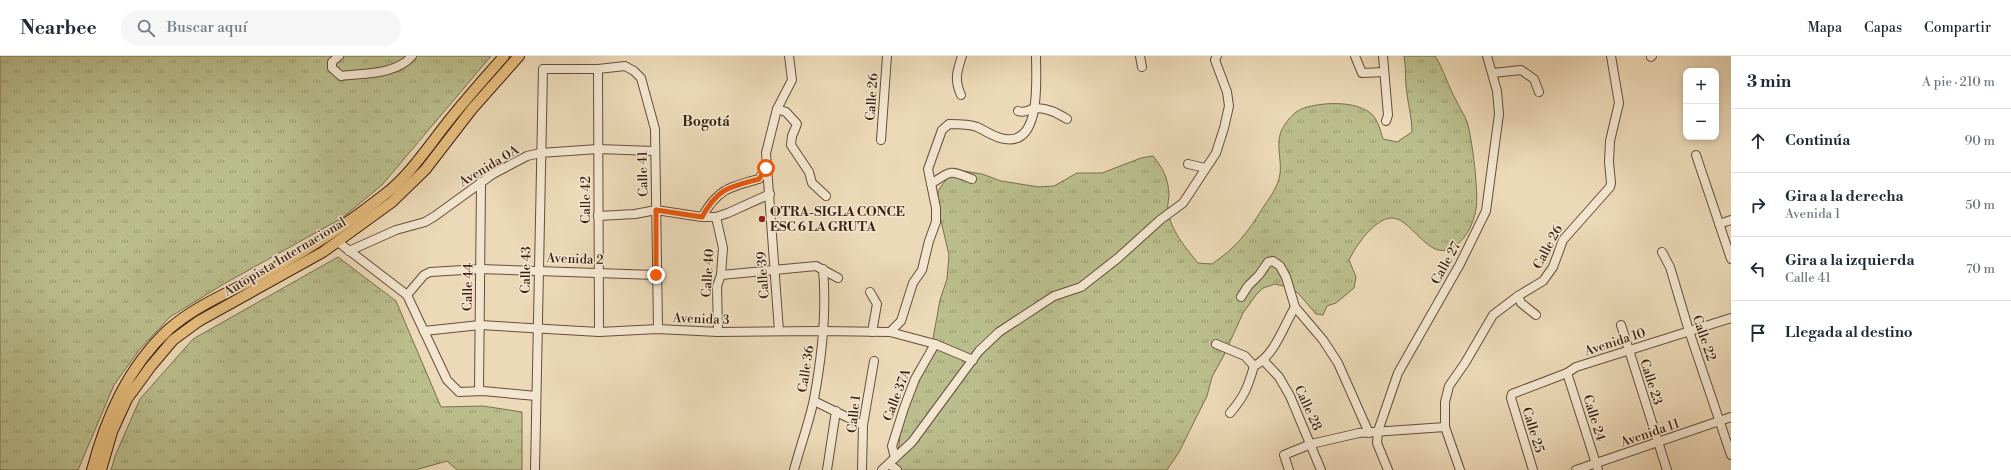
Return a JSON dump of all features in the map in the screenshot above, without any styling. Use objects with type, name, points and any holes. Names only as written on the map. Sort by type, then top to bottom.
[{"type":"main road","name":"Autopista Internacional","points":[[92,470],[105,426],[119,394],[156,344],[169,330],[191,313],[324,239],[347,224],[386,194],[418,161],[456,112],[504,56]]},
{"type":"main road","name":"Autopista Internacional","points":[[101,470],[112,432],[127,399],[151,366],[180,333],[199,321],[273,281],[338,242],[387,206],[417,179],[472,109],[519,56]]},
{"type":"street","points":[[339,56],[332,62],[332,68],[341,76],[392,69],[408,61],[412,56]]},
{"type":"street","name":"Calle 39","points":[[779,331],[766,153],[777,108],[792,80],[789,56]]},
{"type":"street","name":"Calle 26","points":[[881,140],[887,56]]},
{"type":"street","points":[[961,95],[956,85],[956,74],[962,56]]},
{"type":"street","points":[[890,332],[900,321],[913,283],[922,270],[928,241],[936,222],[936,208],[928,169],[930,160],[945,126],[949,124],[975,126],[1005,140],[1020,137],[1026,131],[1036,108],[1036,56]]},
{"type":"street","points":[[1140,56],[1142,67]]},
{"type":"street","points":[[882,470],[912,442],[973,360],[999,332],[1054,296],[1082,287],[1118,258],[1156,223],[1183,203],[1193,191],[1205,168],[1216,152],[1229,106],[1224,82],[1216,60],[1217,56]]},
{"type":"street","points":[[1355,56],[1362,73],[1384,72]]},
{"type":"street","points":[[1383,56],[1388,115],[1386,122]]},
{"type":"street","name":"Calle 27","points":[[1388,470],[1377,443],[1378,431],[1398,373],[1460,264],[1486,211],[1499,114],[1497,91],[1487,56]]},
{"type":"street","name":"Calle 26","points":[[1460,470],[1445,427],[1445,402],[1449,386],[1466,363],[1492,315],[1518,296],[1543,281],[1553,266],[1563,240],[1610,187],[1611,183],[1608,162],[1610,141],[1619,103],[1611,56]]},
{"type":"street","name":"Calle 41","points":[[598,69],[625,66],[634,71],[641,78],[655,129],[654,151],[658,329]]},
{"type":"street","name":"Calle 43","points":[[535,470],[542,71],[545,69],[598,69]]},
{"type":"street","name":"Calle 42","points":[[598,69],[599,332]]},
{"type":"street","points":[[1493,73],[1521,70],[1534,79],[1539,92]]},
{"type":"street","points":[[777,108],[786,112],[797,124],[792,136],[791,145],[809,172],[812,183],[817,190],[826,196]]},
{"type":"street","points":[[1018,111],[1024,112],[1036,108],[1052,110],[1067,119]]},
{"type":"street","name":"Avenida 0A","points":[[349,251],[396,230],[425,222],[436,216],[481,182],[513,162],[540,152],[598,149],[654,151]]},
{"type":"street","points":[[1696,155],[1731,260]]},
{"type":"street","points":[[1188,164],[1205,168]]},
{"type":"street","points":[[702,217],[714,197],[736,185],[759,179],[768,165]]},
{"type":"street","points":[[931,184],[949,172],[972,179]]},
{"type":"street","name":"Calle 44","points":[[479,391],[481,182]]},
{"type":"street","points":[[598,216],[635,214],[656,210],[702,217],[716,217],[770,194]]},
{"type":"street","name":"Calle 40","points":[[716,217],[723,248],[721,275],[717,286],[718,332]]},
{"type":"street","points":[[1719,224],[1731,220]]},
{"type":"street","points":[[338,242],[407,295],[447,380],[459,392],[479,391],[536,396]]},
{"type":"street","name":"Calle 22","points":[[1662,252],[1670,267],[1689,331],[1731,455]]},
{"type":"street","points":[[1241,297],[1248,286],[1260,275],[1263,267],[1268,262],[1273,261],[1280,266],[1291,288],[1295,308],[1323,340],[1338,363],[1369,433]]},
{"type":"street","points":[[721,275],[816,266],[838,278]]},
{"type":"street","name":"Avenida 2","points":[[407,295],[424,275],[430,272],[480,269],[656,275]]},
{"type":"street","name":"Calle 36","points":[[794,470],[814,401],[823,331],[825,291],[823,269]]},
{"type":"street","points":[[870,292],[877,304],[872,332]]},
{"type":"street","points":[[1518,296],[1521,303],[1536,315]]},
{"type":"street","points":[[1254,366],[1264,361],[1295,308]]},
{"type":"street","name":"Avenida 10","points":[[1511,398],[1517,392],[1567,373],[1576,367],[1731,318]]},
{"type":"street","name":"Avenida 3","points":[[424,331],[480,325],[537,330],[599,332],[658,329],[718,332],[890,332],[935,344],[973,360]]},
{"type":"street","name":"Calle 23","points":[[1621,325],[1627,350],[1667,470]]},
{"type":"street","name":"Calle 37A","points":[[892,461],[892,446],[904,408],[915,379],[935,344]]},
{"type":"street","points":[[1216,344],[1245,356],[1254,366]]},
{"type":"street","name":"Calle 1","points":[[862,470],[863,425],[874,361]]},
{"type":"street","name":"Calle 28","points":[[1264,361],[1279,377],[1290,396],[1321,470]]},
{"type":"street","points":[[1230,413],[1242,400],[1250,384],[1254,366]]},
{"type":"street","name":"Calle 24","points":[[1567,373],[1596,467]]},
{"type":"street","name":"Calle 25","points":[[1511,398],[1533,470]]},
{"type":"street","points":[[814,401],[863,425]]},
{"type":"street","points":[[827,470],[836,411]]},
{"type":"street","name":"Avenida 11","points":[[1576,470],[1596,467],[1731,417]]},
{"type":"street","points":[[1289,470],[1285,459],[1286,454],[1311,444],[1378,431],[1445,427]]},
{"type":"street","points":[[892,461],[897,470]]},
{"type":"green space","points":[[0,56],[491,56],[382,185],[342,218],[222,285],[170,317],[140,349],[114,385],[78,470],[0,470]]},
{"type":"green space","points":[[1404,56],[1435,56],[1467,122],[1471,140],[1477,202],[1473,222],[1463,239],[1447,250],[1439,250],[1425,242],[1405,223],[1398,219],[1391,218],[1378,223],[1366,234],[1349,260],[1356,277],[1354,288],[1336,303],[1327,306],[1323,315],[1316,314],[1298,293],[1283,286],[1275,284],[1263,288],[1243,313],[1224,355],[1212,377],[1207,396],[1179,452],[1167,470],[893,470],[899,445],[901,423],[932,344],[940,300],[947,279],[949,255],[938,208],[938,191],[949,175],[964,171],[982,174],[1001,181],[1039,187],[1054,186],[1077,173],[1102,173],[1141,158],[1153,156],[1160,165],[1166,178],[1169,194],[1169,217],[1175,232],[1198,263],[1212,264],[1235,245],[1253,224],[1274,191],[1280,174],[1279,137],[1288,120],[1298,111],[1312,106],[1346,104],[1362,108],[1375,117],[1383,139],[1397,142],[1412,132]]},
{"type":"green space","points":[[338,257],[396,301],[441,407],[483,406],[522,412],[522,470],[457,470],[447,461],[415,470],[111,470],[115,456],[140,399],[193,339]]},
{"type":"place","name":"OTRA-SIGLA CONCE ESC 6 LA GRUTA","points":[[762,219]]},
{"type":"district","name":"Bogotá","points":[[706,122]]},
{"type":"route","points":[[656,275],[656,210],[702,217],[714,197],[724,190],[736,185],[759,179],[764,174],[766,168]]}]
